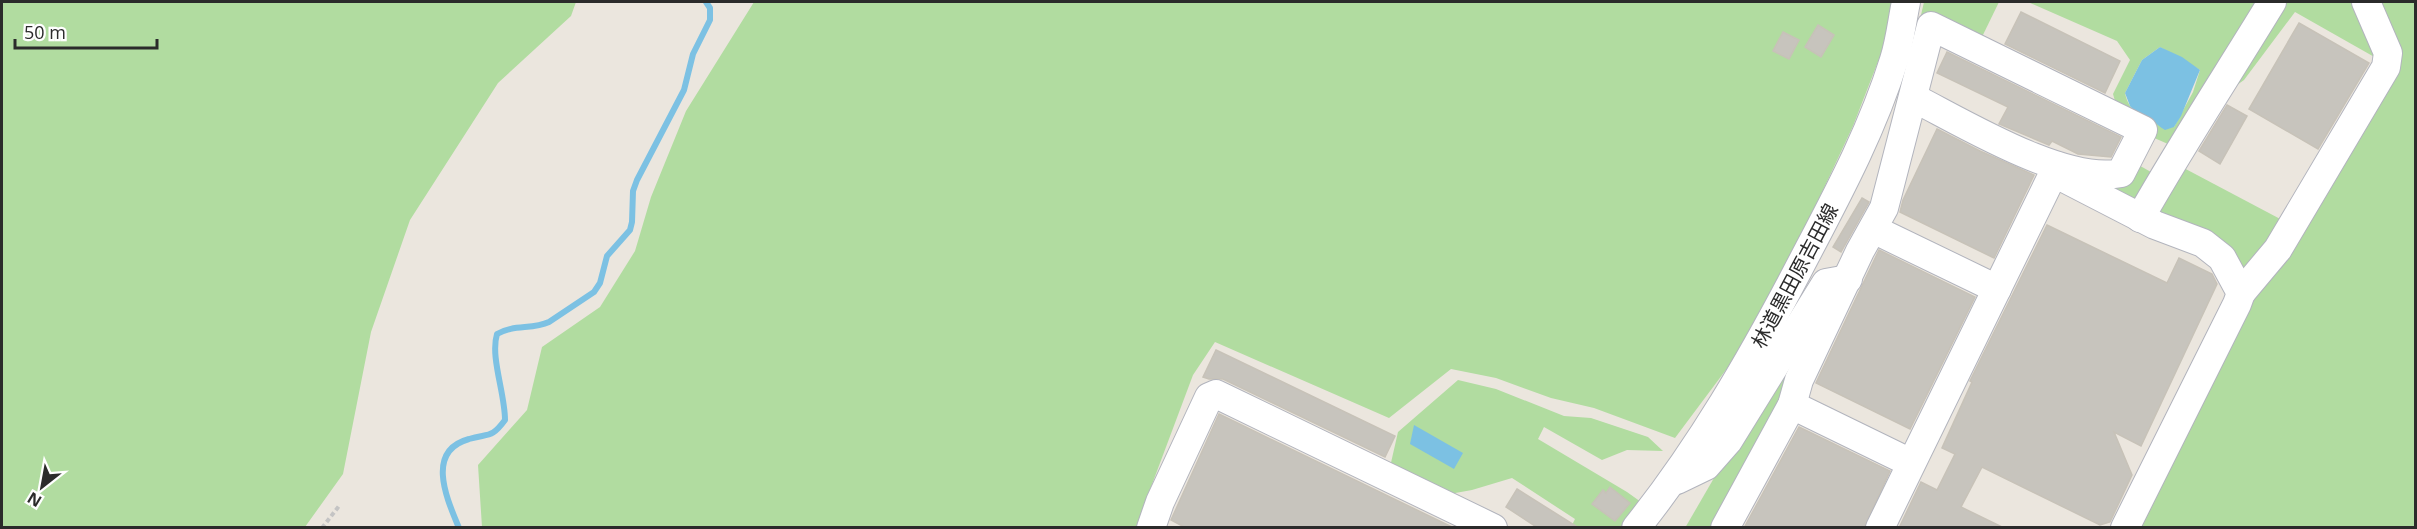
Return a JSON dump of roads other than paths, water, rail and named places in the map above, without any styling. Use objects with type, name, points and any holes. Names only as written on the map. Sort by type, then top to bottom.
[{"type":"street","name":"林道黒田原吉田線","points":[[1636,528],[1670,484],[1752,358],[1850,173],[1872,124],[1895,57],[1906,2]]},
{"type":"street","points":[[2140,218],[2171,163],[2272,2]]},
{"type":"street","points":[[2125,528],[2241,293],[2278,249],[2386,67],[2388,54],[2366,2]]},
{"type":"street","points":[[1725,528],[1792,405],[1799,380],[1884,208],[1914,98],[1933,14],[2143,130],[2121,172],[2109,175],[2056,170]]},
{"type":"street","points":[[1914,98],[2046,164],[2140,218],[2203,243],[2222,258],[2241,293]]},
{"type":"street","points":[[2135,146],[2171,163]]},
{"type":"street","points":[[1880,528],[2056,170]]},
{"type":"street","points":[[1873,229],[1997,289]]},
{"type":"street","points":[[1670,484],[1706,466],[1728,441],[1826,283],[1848,279]]},
{"type":"street","points":[[1151,528],[1160,502],[1209,397],[1216,394],[1493,528]]},
{"type":"street","points":[[1792,405],[1911,463]]},
{"type":"water","points":[[2160,47],[2182,57],[2200,70],[2181,116],[2174,127],[2165,130],[2149,118],[2138,115],[2130,106],[2125,93],[2142,60]]},
{"type":"water","points":[[1414,425],[1463,453],[1454,469],[1410,444]]},
{"type":"waterway","points":[[459,528],[445,490],[443,465],[447,454],[455,445],[493,433],[505,420],[496,364],[497,334],[510,329],[549,322],[594,292],[600,283],[607,256],[630,230],[633,191],[637,180],[684,90],[693,54],[710,20],[710,8],[706,2]]}]
